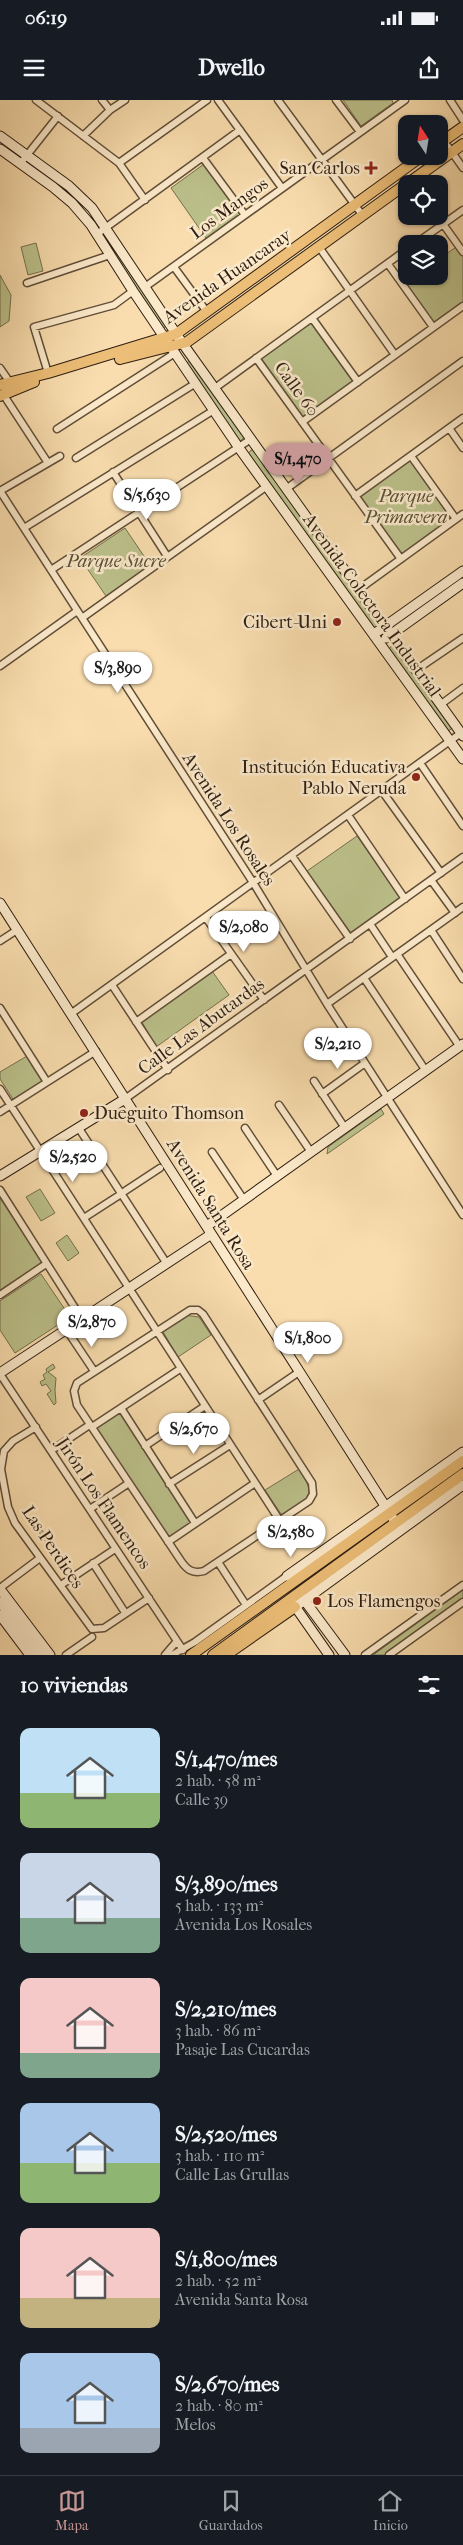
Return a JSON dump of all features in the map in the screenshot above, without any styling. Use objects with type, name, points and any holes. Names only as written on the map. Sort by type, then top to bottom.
[{"type":"main road","points":[[448,138],[463,127]]},
{"type":"main road","name":"Avenida Colectora Industrial","points":[[0,136],[79,195],[106,228],[183,344],[462,734]]},
{"type":"main road","name":"Avenida Huancaray","points":[[420,175],[463,144]]},
{"type":"main road","name":"Avenida Colectora Industrial","points":[[0,149],[72,203],[97,234],[133,292],[239,448],[463,759]]},
{"type":"main road","name":"Avenida Huancaray","points":[[3,389],[170,346],[176,334],[410,165]]},
{"type":"main road","name":"Avenida Huancaray","points":[[3,389],[48,373],[183,344],[398,191]]},
{"type":"main road","points":[[374,634],[463,571]]},
{"type":"main road","points":[[380,643],[463,583]]},
{"type":"main road","name":"Avenida Santa Rosa","points":[[0,903],[396,1523]]},
{"type":"main road","points":[[0,1373],[167,1264],[244,1200],[461,1046]]},
{"type":"main road","name":"Calle Las Abutardas","points":[[0,1176],[125,1099]]},
{"type":"main road","points":[[188,1653],[387,1510],[463,1452]]},
{"type":"main road","points":[[387,1510],[463,1461]]},
{"type":"main road","points":[[302,1597],[396,1523],[463,1474]]},
{"type":"main road","points":[[213,1655],[302,1597],[463,1486]]},
{"type":"main road","points":[[0,1588],[50,1655]]},
{"type":"main road","points":[[302,1597],[340,1653]]},
{"type":"main road","points":[[0,1602],[40,1655]]},
{"type":"main road","points":[[293,1603],[329,1655]]},
{"type":"main road","points":[[226,1655],[293,1603]]},
{"type":"main road","points":[[0,1615],[30,1655]]},
{"type":"main road","points":[[303,1618],[315,1615]]},
{"type":"main road","points":[[188,1653],[195,1642]]},
{"type":"street","points":[[36,100],[119,163],[145,200]]},
{"type":"street","points":[[102,100],[110,110]]},
{"type":"street","points":[[83,136],[110,110],[125,100]]},
{"type":"street","points":[[119,163],[207,100]]},
{"type":"street","points":[[218,100],[282,188]]},
{"type":"street","points":[[278,100],[363,216]]},
{"type":"street","points":[[336,100],[360,132]]},
{"type":"street","name":"Los Mangos","points":[[144,287],[322,160],[395,103],[405,100]]},
{"type":"street","points":[[450,100],[463,120]]},
{"type":"street","points":[[20,164],[58,116]]},
{"type":"street","points":[[97,234],[240,130]]},
{"type":"street","points":[[448,149],[463,168]]},
{"type":"street","points":[[203,158],[245,215]]},
{"type":"street","points":[[448,220],[463,210]]},
{"type":"street","points":[[428,235],[442,225]]},
{"type":"street","points":[[444,225],[463,252]]},
{"type":"street","points":[[319,248],[395,355]]},
{"type":"street","points":[[26,283],[110,255]]},
{"type":"street","points":[[214,388],[398,256]]},
{"type":"street","points":[[388,264],[433,327]]},
{"type":"street","points":[[174,267],[206,312]]},
{"type":"street","points":[[48,373],[34,327],[114,304],[133,292]]},
{"type":"street","points":[[302,422],[463,306]]},
{"type":"street","points":[[312,318],[358,382]]},
{"type":"street","points":[[57,429],[170,346]]},
{"type":"street","name":"Calle 60","points":[[256,358],[401,559]]},
{"type":"street","points":[[286,489],[463,361]]},
{"type":"street","points":[[0,368],[3,389],[48,463]]},
{"type":"street","points":[[76,458],[196,383]]},
{"type":"street","points":[[24,528],[214,410]]},
{"type":"street","points":[[355,496],[463,418]]},
{"type":"street","points":[[449,428],[463,448]]},
{"type":"street","points":[[51,570],[251,439]]},
{"type":"street","points":[[0,491],[60,456]]},
{"type":"street","points":[[410,456],[456,519]]},
{"type":"street","points":[[113,472],[167,556]]},
{"type":"street","points":[[82,618],[266,486]]},
{"type":"street","name":"Avenida Los Rosales","points":[[0,491],[254,884],[327,1004],[463,1215]]},
{"type":"street","points":[[358,590],[463,514]]},
{"type":"street","points":[[0,666],[77,611]]},
{"type":"street","points":[[416,670],[463,638]]},
{"type":"street","points":[[440,704],[463,688]]},
{"type":"street","points":[[72,1014],[254,884],[450,740],[462,734]]},
{"type":"street","points":[[420,763],[463,826]]},
{"type":"street","points":[[382,791],[441,873]]},
{"type":"street","points":[[348,815],[405,899]]},
{"type":"street","points":[[292,856],[350,939]]},
{"type":"street","name":"Calle Las Abutardas","points":[[125,1099],[463,857]]},
{"type":"street","points":[[431,880],[454,913]]},
{"type":"street","points":[[327,1004],[463,907]]},
{"type":"street","points":[[206,918],[264,1000]]},
{"type":"street","points":[[370,924],[461,1046]]},
{"type":"street","points":[[0,941],[18,930]]},
{"type":"street","points":[[431,930],[463,979]]},
{"type":"street","points":[[136,1022],[231,954]]},
{"type":"street","points":[[364,978],[426,1071]]},
{"type":"street","points":[[112,985],[168,1070]]},
{"type":"street","points":[[0,1008],[47,1082]]},
{"type":"street","points":[[0,1112],[96,1051]]},
{"type":"street","points":[[322,1094],[365,1063]]},
{"type":"street","points":[[314,1081],[345,1128]]},
{"type":"street","points":[[0,1089],[280,1521]]},
{"type":"street","points":[[279,1105],[311,1152]]},
{"type":"street","points":[[78,1127],[167,1264]]},
{"type":"street","points":[[245,1128],[277,1176]]},
{"type":"street","points":[[212,1152],[244,1200]]},
{"type":"street","points":[[125,1191],[160,1168]]},
{"type":"street","points":[[0,1190],[82,1319]]},
{"type":"street","points":[[87,1216],[118,1196]]},
{"type":"street","points":[[0,1295],[46,1264]]},
{"type":"street","points":[[190,1310],[198,1310],[203,1314],[312,1483],[313,1494],[309,1502],[204,1571],[190,1570],[168,1542],[90,1427],[77,1404],[74,1394],[75,1384],[155,1330],[190,1310]]},
{"type":"street","points":[[66,1330],[94,1371]]},
{"type":"street","points":[[55,1448],[180,1369]]},
{"type":"street","points":[[258,1400],[299,1372]]},
{"type":"street","name":"Jirón Los Flamencos","points":[[0,1373],[177,1641],[188,1653]]},
{"type":"street","points":[[145,1446],[205,1406]]},
{"type":"street","points":[[121,1408],[195,1523]]},
{"type":"street","name":"Las Perdices","points":[[36,1427],[6,1448],[1,1469],[8,1507],[15,1523],[92,1629],[104,1628],[149,1598]]},
{"type":"street","points":[[169,1484],[230,1445]]},
{"type":"street","points":[[90,1509],[129,1483]]},
{"type":"street","points":[[168,1542],[255,1483]]},
{"type":"street","points":[[64,1583],[112,1551]]},
{"type":"street","points":[[0,1588],[40,1558]]},
{"type":"street","points":[[218,1562],[246,1605]]},
{"type":"street","points":[[93,1563],[124,1611]]},
{"type":"street","points":[[195,1642],[246,1605],[287,1581]]},
{"type":"street","points":[[365,1655],[463,1585]]},
{"type":"street","points":[[389,1655],[463,1602]]},
{"type":"street","points":[[66,1655],[92,1637]]},
{"type":"street","points":[[165,1655],[177,1641]]},
{"type":"street","points":[[172,1655],[188,1653]]},
{"type":"green space","points":[[343,100],[392,100],[393,103],[361,126]]},
{"type":"green space","points":[[204,164],[240,214],[206,238],[171,188]]},
{"type":"green space","points":[[36,243],[43,271],[28,275],[21,247]]},
{"type":"green space","points":[[113,244],[167,326],[163,328],[109,247]]},
{"type":"green space","points":[[456,247],[463,256],[463,303],[434,324],[405,285],[448,285],[448,253]]},
{"type":"green space","points":[[0,275],[11,295],[9,321],[0,327]]},
{"type":"green space","points":[[311,323],[353,382],[304,418],[261,358]]},
{"type":"green space","points":[[190,361],[244,437],[240,442],[186,363]]},
{"type":"green space","points":[[253,450],[380,625],[374,629],[248,454]]},
{"type":"green space","name":"Parque Primavera","points":[[411,460],[453,519],[402,555],[360,496]]},
{"type":"green space","name":"Parque Sucre","points":[[125,528],[150,565],[106,596],[80,558]]},
{"type":"green space","points":[[393,644],[454,727],[447,732],[389,649]]},
{"type":"green space","points":[[357,836],[400,898],[351,933],[307,871]]},
{"type":"green space","points":[[212,971],[229,995],[156,1047],[142,1022]]},
{"type":"green space","points":[[27,1056],[43,1081],[13,1099],[0,1079],[0,1072]]},
{"type":"green space","points":[[381,1109],[384,1114],[327,1154],[328,1147]]},
{"type":"green space","points":[[40,1189],[55,1213],[41,1221],[26,1197]]},
{"type":"green space","points":[[0,1198],[43,1262],[0,1292]]},
{"type":"green space","points":[[67,1235],[79,1253],[68,1261],[56,1243]]},
{"type":"green space","points":[[41,1274],[70,1317],[15,1353],[0,1330],[0,1301]]},
{"type":"green space","points":[[184,1315],[199,1317],[211,1335],[178,1357],[162,1330]]},
{"type":"green space","points":[[53,1364],[55,1368],[48,1372],[56,1378],[56,1403],[54,1405],[47,1394],[51,1391],[46,1384],[42,1386],[40,1382],[45,1379],[43,1375],[47,1372],[46,1369]]},
{"type":"green space","points":[[118,1412],[121,1413],[191,1521],[190,1524],[171,1537],[167,1536],[97,1431],[98,1426]]},
{"type":"green space","points":[[299,1469],[308,1485],[308,1496],[285,1515],[281,1514],[265,1490]]},
{"type":"green space","points":[[31,1516],[73,1571],[70,1573],[28,1518]]},
{"type":"green space","points":[[463,1590],[463,1599],[385,1655],[373,1655]]},
{"type":"place","name":"San Carlos","points":[[371,168]]},
{"type":"place","name":"Cibert-Uni","points":[[337,622]]},
{"type":"place","name":"Institución Educativa Pablo Neruda","points":[[416,777]]},
{"type":"place","name":"Dueguito Thomson","points":[[84,1113]]},
{"type":"place","name":"Los Flamengos","points":[[317,1601]]}]
